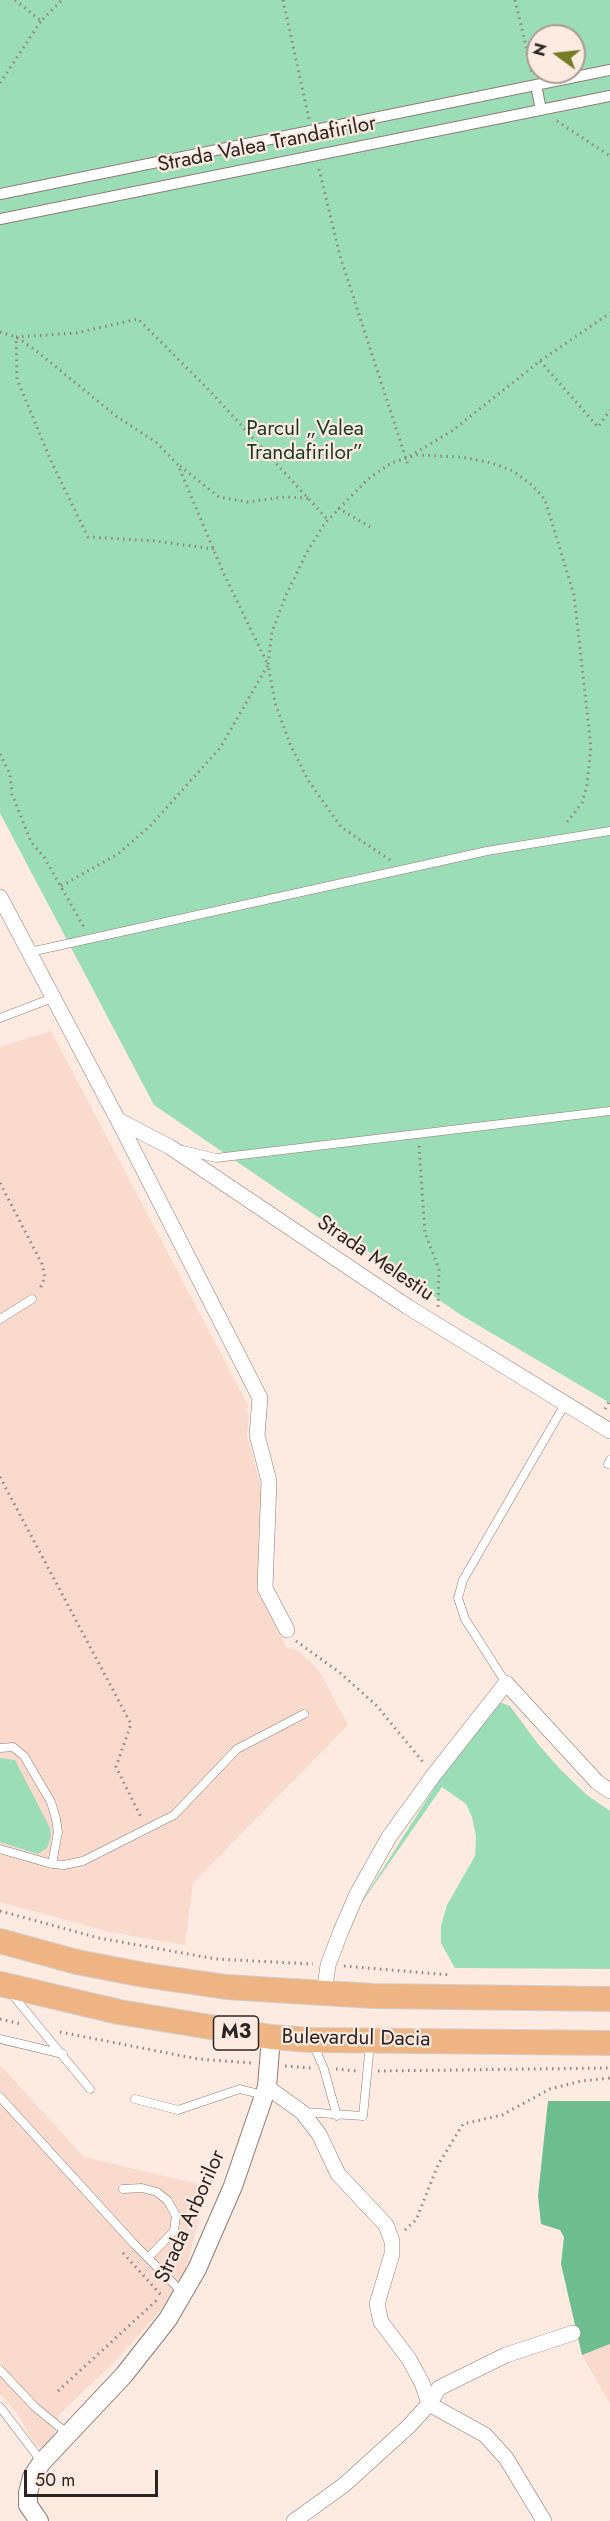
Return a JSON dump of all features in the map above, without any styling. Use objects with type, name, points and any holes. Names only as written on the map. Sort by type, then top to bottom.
[{"type":"highway","name":"Bulevardul Dacia","points":[[0,1941],[77,1962],[226,1988],[324,1994],[610,1999]]},
{"type":"highway","name":"Bulevardul Dacia","points":[[2,1985],[119,2013],[271,2037],[311,2040],[610,2043]]},
{"type":"street","name":"Strada Valea Trandafirilor","points":[[0,194],[610,70]]},
{"type":"street","points":[[536,85],[541,110]]},
{"type":"street","name":"Strada Valea Trandafirilor","points":[[0,219],[610,96]]},
{"type":"street","points":[[0,897],[55,997],[260,1398],[257,1435],[269,1481],[265,1587],[287,1630]]},
{"type":"street","name":"Strada Melestiu","points":[[118,1120],[170,1147],[437,1324],[610,1431]]},
{"type":"street","points":[[324,1994],[328,1965],[357,1894],[389,1837],[433,1776],[506,1683],[597,1782],[610,1791]]},
{"type":"street","name":"Strada Arborilor","points":[[39,2521],[28,2505],[32,2477],[42,2462],[124,2375],[168,2319],[197,2269],[233,2186],[266,2091],[271,2037]]},
{"type":"street","points":[[266,2091],[302,2112],[319,2134],[338,2174],[386,2225],[392,2241],[392,2254],[376,2304],[381,2322],[409,2359],[422,2383],[429,2404],[485,2436],[506,2458],[544,2521]]},
{"type":"street","points":[[294,2521],[344,2485],[409,2426],[429,2404],[439,2388],[506,2355],[573,2333]]},
{"type":"lane","points":[[30,952],[487,851],[610,831]]},
{"type":"lane","points":[[0,1018],[55,997]]},
{"type":"lane","points":[[170,1147],[216,1158],[610,1111]]},
{"type":"lane","points":[[0,1319],[32,1299]]},
{"type":"lane","points":[[506,1683],[465,1619],[458,1598],[463,1580],[565,1404]]},
{"type":"lane","points":[[0,1849],[52,1864],[64,1865],[83,1861],[174,1815],[237,1749],[304,1714]]},
{"type":"lane","points":[[0,1748],[13,1747],[24,1756],[51,1802],[58,1832],[52,1864]]},
{"type":"lane","points":[[2,1985],[63,2054],[90,2089]]},
{"type":"lane","points":[[0,2039],[63,2054]]},
{"type":"lane","points":[[311,2040],[324,2069],[337,2116]]},
{"type":"lane","points":[[302,2112],[363,2116],[370,2041]]},
{"type":"lane","points":[[135,2099],[178,2110],[240,2089],[266,2091]]},
{"type":"lane","points":[[0,2097],[183,2293]]},
{"type":"lane","points":[[123,2189],[142,2188],[158,2192],[168,2201],[176,2216],[174,2231],[148,2258]]},
{"type":"lane","points":[[0,2370],[35,2407],[68,2434]]},
{"type":"lane","points":[[0,2407],[42,2462]]},
{"type":"path","points":[[15,0],[41,21]]},
{"type":"path","points":[[0,83],[41,21],[62,0]]},
{"type":"path","points":[[283,0],[311,129]]},
{"type":"path","points":[[515,0],[536,85]]},
{"type":"path","points":[[541,110],[610,156]]},
{"type":"path","points":[[315,155],[340,256],[408,465]]},
{"type":"path","points":[[406,458],[452,431],[540,362],[610,313]]},
{"type":"path","points":[[16,337],[76,333],[138,319],[208,389],[328,520]]},
{"type":"path","points":[[0,332],[16,337],[34,349],[116,416],[157,443],[178,465],[219,497],[248,502],[284,497],[308,498]]},
{"type":"path","points":[[16,337],[17,380],[51,461],[88,537],[156,541],[214,549]]},
{"type":"path","points":[[540,362],[598,427],[610,410]]},
{"type":"path","points":[[61,886],[118,854],[151,825],[220,748],[268,665],[272,632],[286,595],[307,552],[328,520],[368,479],[391,463],[417,455],[492,463],[513,471],[532,485],[545,500],[574,595],[591,747],[587,785],[582,803],[553,840]]},
{"type":"path","points":[[178,465],[268,665],[275,703],[290,744],[308,780],[341,827],[404,869]]},
{"type":"path","points":[[338,508],[370,527]]},
{"type":"path","points":[[0,754],[10,774],[12,794],[31,842],[44,857],[89,936]]},
{"type":"path","points":[[418,1135],[425,1233],[439,1269],[437,1324]]},
{"type":"path","points":[[0,1183],[37,1253],[45,1276],[44,1283],[32,1299]]},
{"type":"path","points":[[0,1477],[131,1724],[116,1767],[147,1828]]},
{"type":"path","points":[[287,1630],[298,1643],[339,1672],[375,1705],[433,1776]]},
{"type":"path","points":[[0,1911],[99,1938],[216,1959],[460,1975]]},
{"type":"path","points":[[603,2068],[610,2068]]},
{"type":"path","points":[[392,2241],[416,2220],[438,2165],[463,2124],[502,2115],[550,2089],[582,2081],[610,2078]]},
{"type":"path","points":[[58,2391],[161,2296],[123,2253]]},
{"type":"shaded area","points":[[51,1031],[249,1407],[245,1410],[249,1415],[247,1435],[261,1487],[258,1592],[287,1648],[297,1650],[318,1669],[348,1725],[193,1883],[185,1945],[110,1932],[0,1902],[0,1047]]},
{"type":"shaded area","points":[[0,2065],[84,2157],[207,2186],[185,2273],[178,2291],[117,2359],[59,2415],[52,2441],[43,2449],[35,2444],[15,2410],[0,2394]]},
{"type":"shaded area","points":[[610,2344],[610,2404],[582,2355]]},
{"type":"green space","name":"Parcul „Valea Trandafirilor”","points":[[0,0],[610,0],[610,1403],[461,1315],[154,1105],[0,813]]},
{"type":"green space","points":[[499,1702],[510,1706],[559,1768],[587,1795],[610,1811],[610,1969],[455,1968],[441,1943],[441,1926],[447,1905],[475,1856],[476,1836],[472,1817],[466,1804],[442,1787],[356,1911],[442,1773]]},
{"type":"green space","points":[[0,1758],[15,1760],[50,1828],[51,1837],[47,1848],[38,1854],[0,1842]]},
{"type":"green space","points":[[548,2101],[610,2101],[610,2344],[582,2355],[561,2264],[564,2237],[560,2230],[541,2224],[538,2196]]}]
